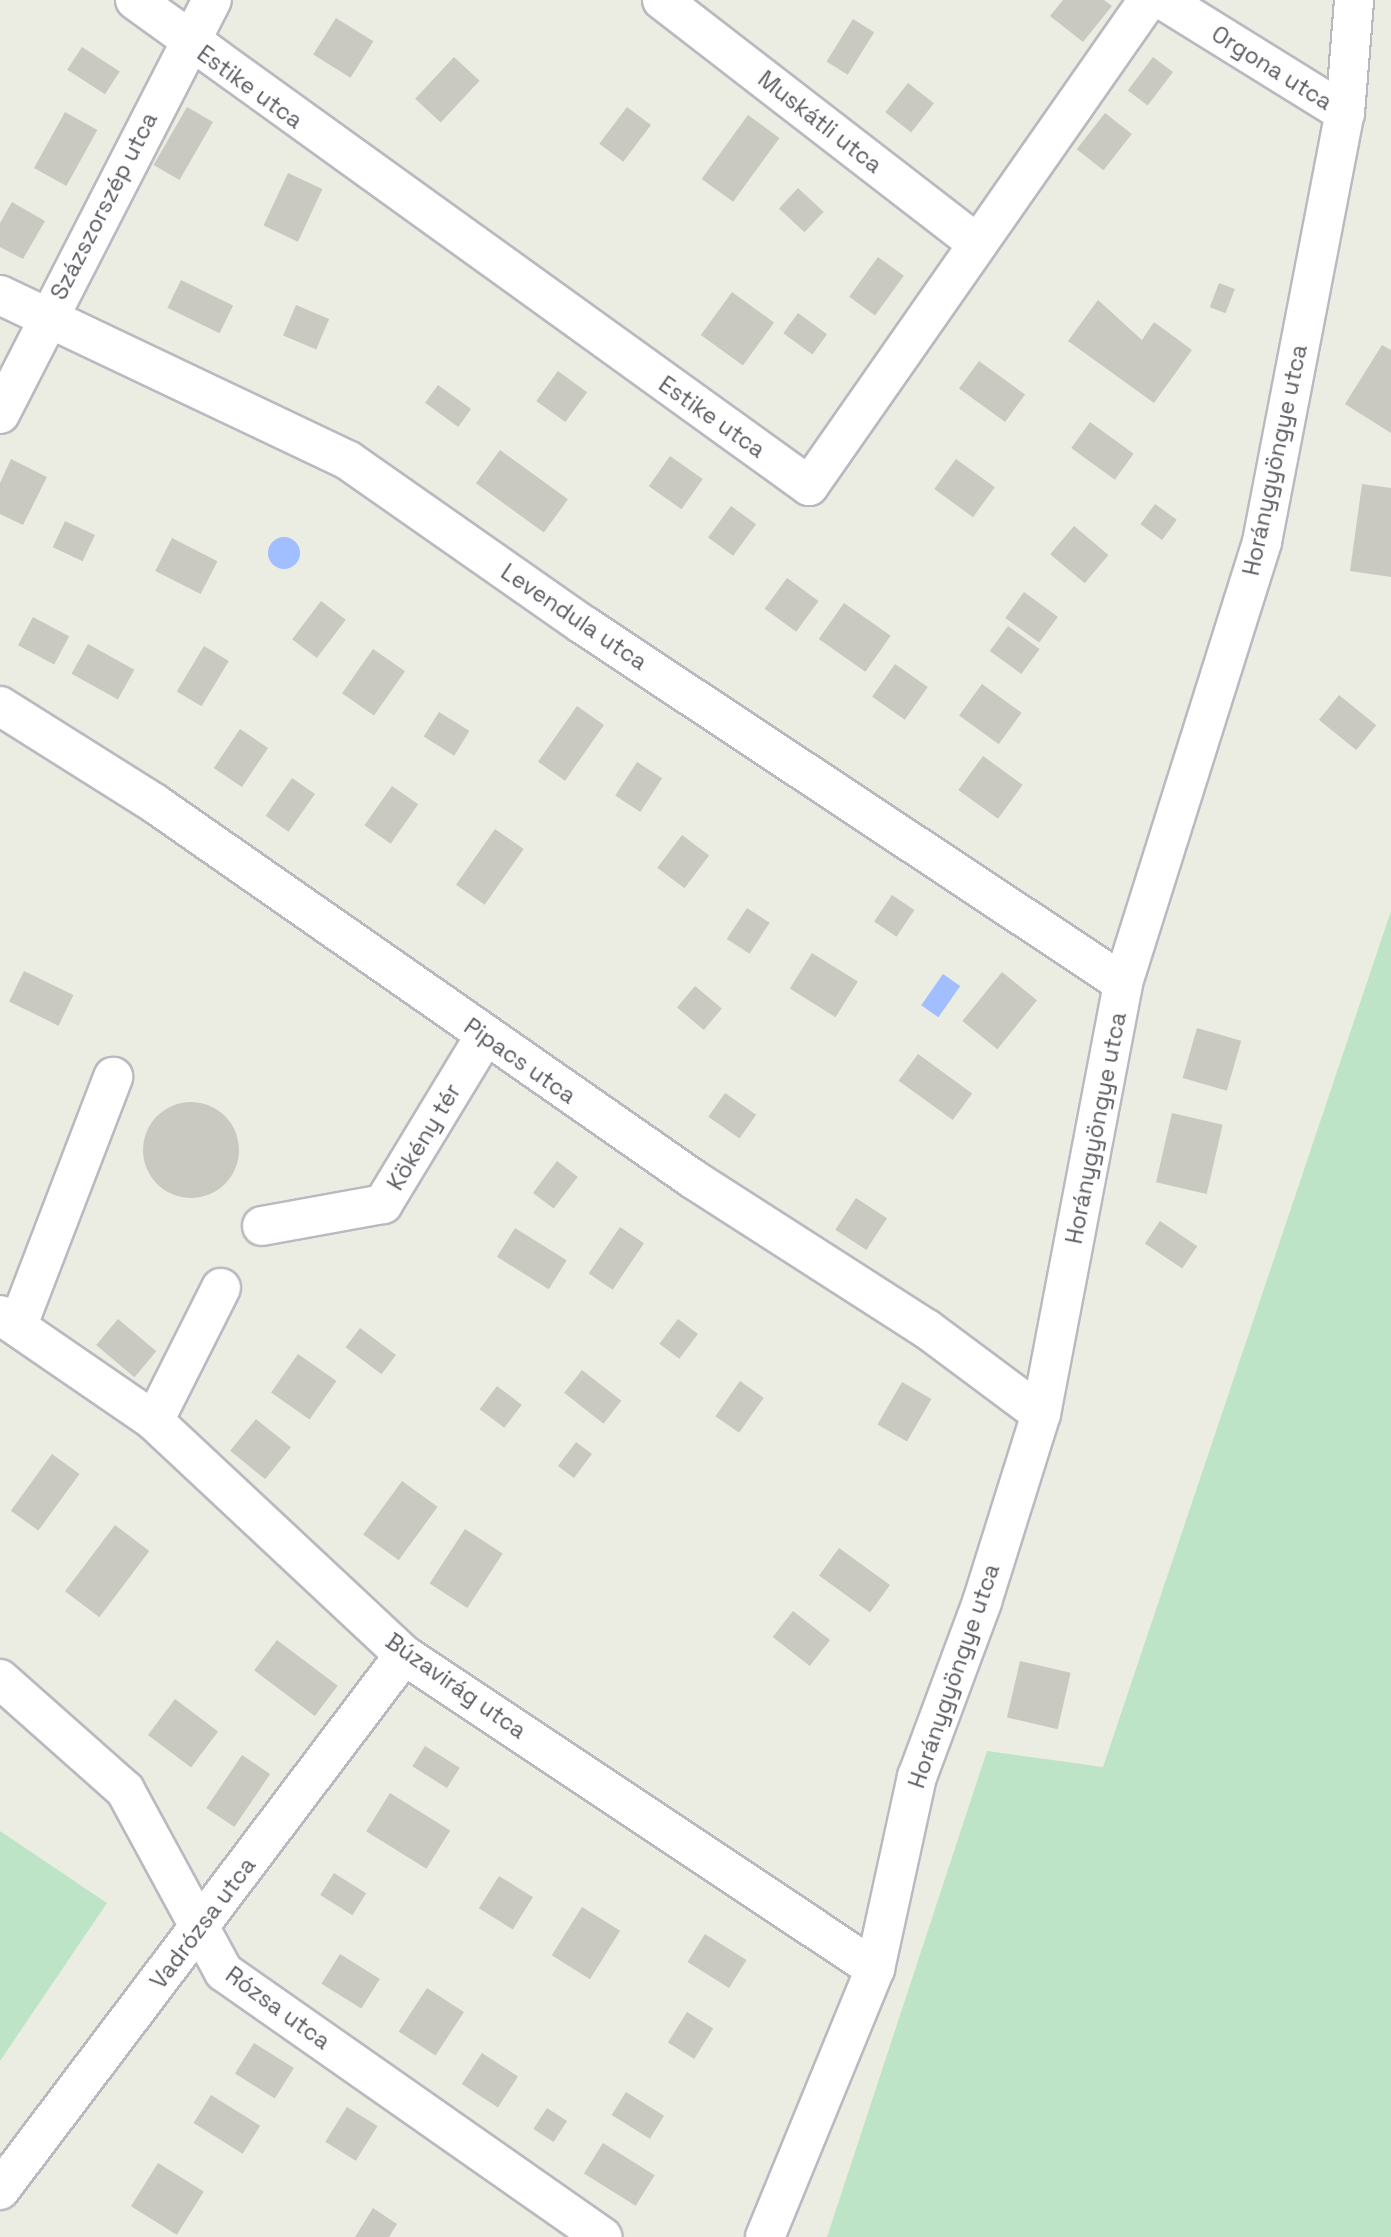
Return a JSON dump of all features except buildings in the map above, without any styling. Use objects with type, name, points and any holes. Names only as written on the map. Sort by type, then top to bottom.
[{"type":"street","name":"Estike utca","points":[[135,0],[190,43],[809,486],[1148,0]]},
{"type":"street","name":"Százszorszép utca","points":[[0,414],[212,0]]},
{"type":"street","name":"Muskátli utca","points":[[662,0],[978,244]]},
{"type":"street","name":"Orgona utca","points":[[1163,0],[1345,113]]},
{"type":"street","name":"Horánygyöngye utca","points":[[765,2237],[875,1969],[917,1777],[1041,1414],[1123,983],[1262,542],[1345,113],[1354,0]]},
{"type":"street","name":"Levendula utca","points":[[0,295],[349,461],[594,632],[1123,983]]},
{"type":"street","name":"Pipacs utca","points":[[0,706],[153,803],[484,1037],[927,1329],[1041,1414]]},
{"type":"street","name":"Kökény tér","points":[[262,1226],[383,1204],[484,1037]]},
{"type":"street","points":[[9,1320],[113,1077]]},
{"type":"street","points":[[154,1421],[222,1288]]},
{"type":"street","name":"Búzavirág utca","points":[[9,1320],[154,1421],[404,1655],[875,1969]]},
{"type":"street","name":"Vadrózsa utca","points":[[0,2190],[404,1655]]},
{"type":"street","name":"Rózsa utca","points":[[0,1679],[125,1790],[197,1931],[224,1972],[603,2237]]},
{"type":"green space","points":[[1391,911],[1391,2237],[827,2237],[987,1751],[1103,1767]]},
{"type":"green space","points":[[0,1831],[107,1903],[0,2061]]},
{"type":"water","points":[[284,537],[295,542],[300,553],[295,564],[284,569],[273,564],[268,553],[273,542]]},
{"type":"water","points":[[943,974],[960,986],[938,1017],[921,1005]]}]
